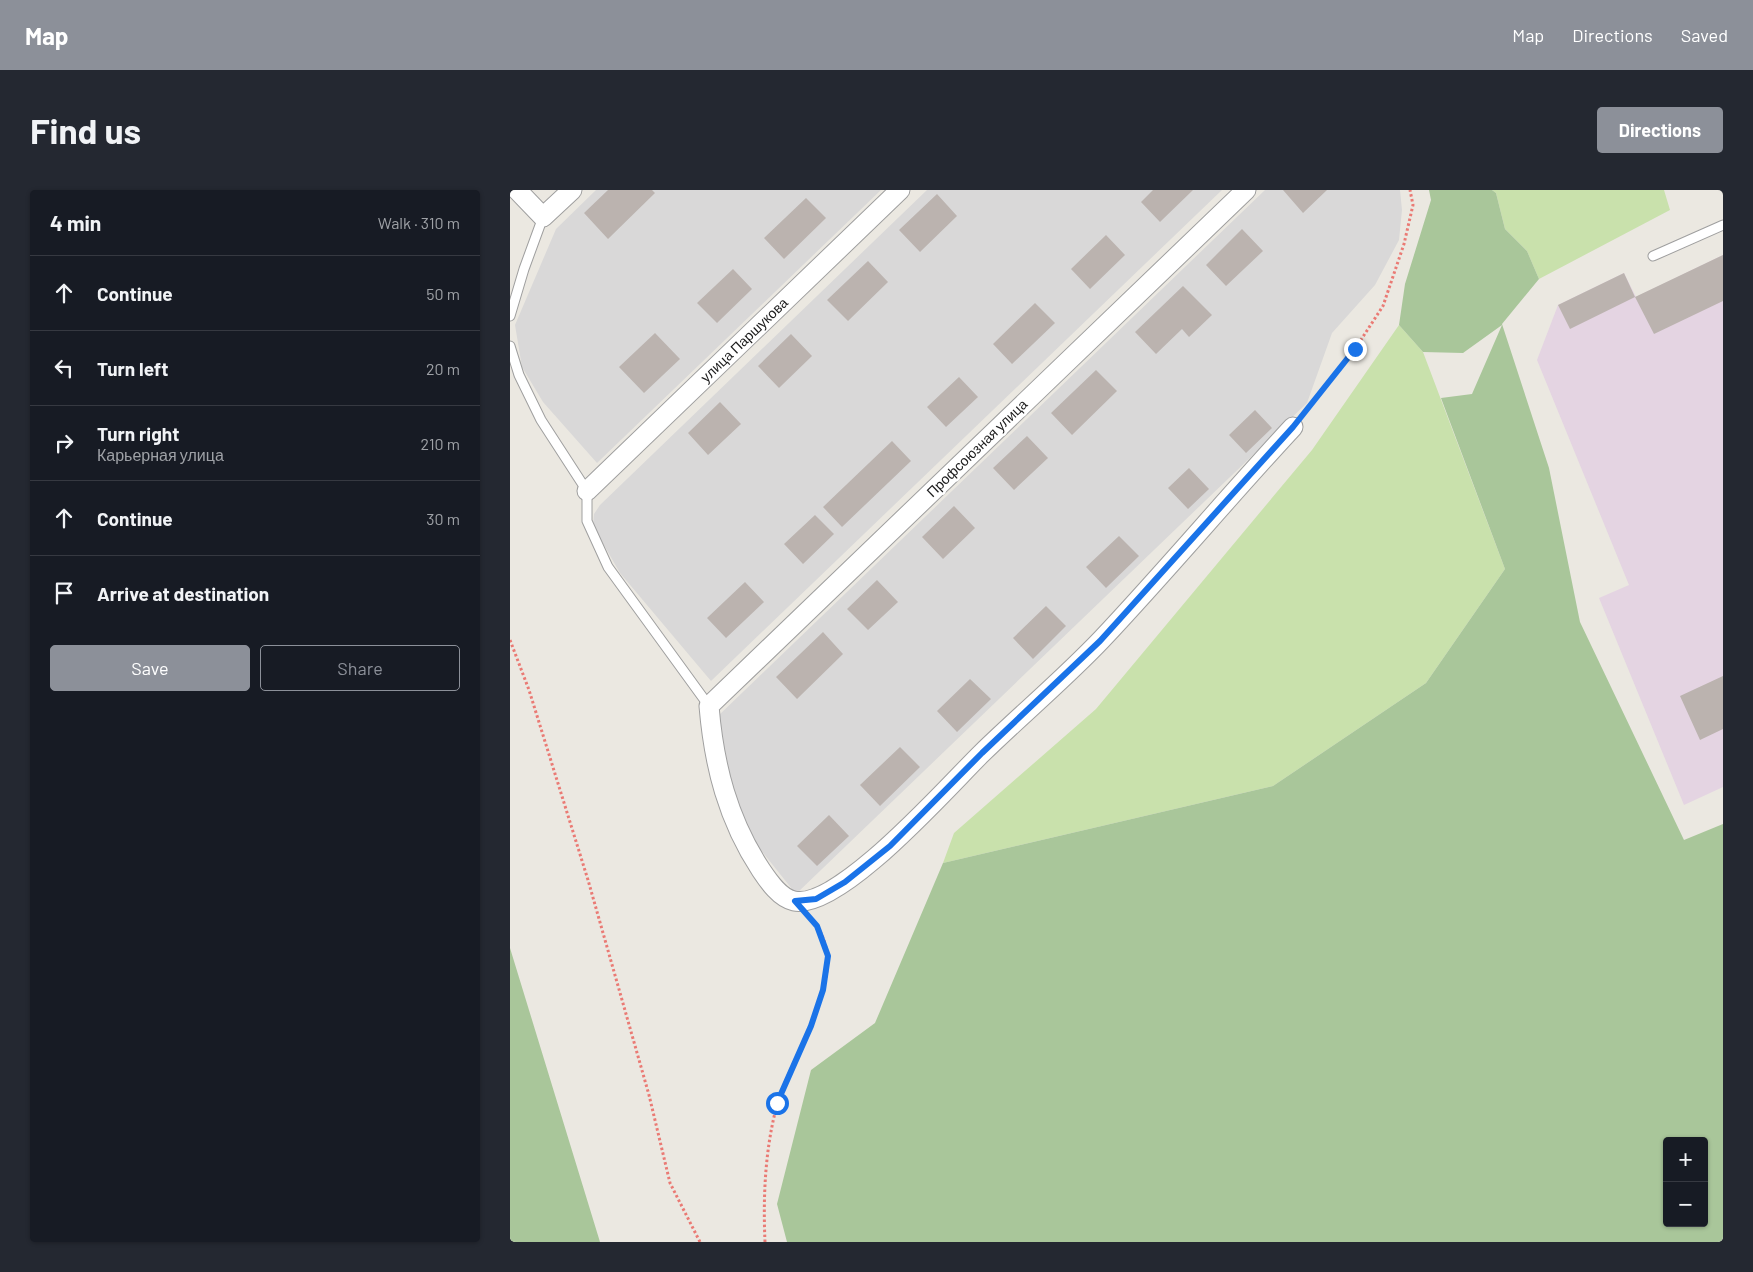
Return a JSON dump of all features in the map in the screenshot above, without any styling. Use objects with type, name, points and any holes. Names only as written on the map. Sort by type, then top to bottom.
[{"type":"street","points":[[518,190],[543,217],[572,190]]},
{"type":"street","name":"улица Паршукова","points":[[587,491],[900,190]]},
{"type":"street","name":"Профсоюзная улица","points":[[709,706],[1246,190]]},
{"type":"street","points":[[709,706],[718,771],[732,816],[746,846],[768,880],[780,894],[795,901],[816,899],[845,882],[890,846],[982,753],[1100,641],[1293,427]]},
{"type":"lane","points":[[510,316],[524,269],[543,217]]},
{"type":"lane","points":[[1654,256],[1723,225]]},
{"type":"lane","points":[[510,346],[519,375],[541,420],[587,491],[587,521],[608,567],[709,706]]},
{"type":"path","points":[[1293,427],[1355,349],[1382,306],[1404,244],[1413,205],[1410,190]]},
{"type":"path","points":[[510,640],[529,690],[588,880],[649,1095],[670,1183],[700,1242]]},
{"type":"path","points":[[765,1242],[764,1210],[770,1135],[777,1103],[811,1026],[820,999],[828,956],[817,926],[795,901]]},
{"type":"shaded area","points":[[596,190],[881,190],[597,463],[543,402],[522,367],[515,325],[556,229]]},
{"type":"shaded area","points":[[927,190],[1222,190],[711,681],[620,573],[593,526],[594,514],[600,505]]},
{"type":"shaded area","points":[[1265,190],[1400,190],[1402,210],[1399,240],[1375,285],[1332,333],[1307,403],[796,894],[760,849],[739,814],[726,771],[718,716]]},
{"type":"shaded area","points":[[1723,255],[1723,787],[1684,805],[1599,598],[1629,585],[1537,360],[1558,305],[1624,273],[1636,297]]},
{"type":"green space","points":[[1429,190],[1492,190],[1496,193],[1505,229],[1527,251],[1539,279],[1502,324],[1549,468],[1580,622],[1684,840],[1723,824],[1723,1242],[787,1242],[777,1204],[811,1070],[875,1023],[943,863],[1273,786],[1426,683],[1505,569],[1441,398],[1472,394],[1502,325],[1463,353],[1423,352],[1399,325],[1405,284],[1431,200]]},
{"type":"green space","points":[[1492,190],[1664,190],[1670,210],[1539,279],[1527,251],[1505,229],[1496,193]]},
{"type":"green space","points":[[1399,325],[1423,352],[1505,569],[1426,683],[1273,786],[943,863],[954,833],[1096,709],[1312,450]]},
{"type":"green space","points":[[510,948],[600,1242],[510,1242]]},
{"type":"building","points":[[608,190],[652,190],[655,193],[608,239],[584,213]]},
{"type":"building","points":[[1153,190],[1193,190],[1160,222],[1141,202]]},
{"type":"building","points":[[1283,190],[1327,190],[1303,213]]},
{"type":"building","points":[[937,194],[957,216],[920,252],[899,230]]},
{"type":"building","points":[[806,198],[826,218],[784,259],[764,238]]},
{"type":"building","points":[[1242,229],[1263,251],[1226,286],[1206,265]]},
{"type":"building","points":[[1106,235],[1125,255],[1090,289],[1071,269]]},
{"type":"building","points":[[1723,255],[1723,301],[1654,334],[1635,297]]},
{"type":"building","points":[[868,261],[888,282],[848,321],[827,300]]},
{"type":"building","points":[[733,269],[752,289],[717,323],[697,303]]},
{"type":"building","points":[[1624,273],[1635,297],[1570,329],[1558,305]]},
{"type":"building","points":[[1183,286],[1212,315],[1189,337],[1182,329],[1156,354],[1135,332]]},
{"type":"building","points":[[1035,303],[1055,323],[1012,364],[993,344]]},
{"type":"building","points":[[655,333],[680,359],[644,393],[619,367]]},
{"type":"building","points":[[791,334],[812,356],[779,388],[758,366]]},
{"type":"building","points":[[1096,370],[1117,391],[1072,435],[1051,413]]},
{"type":"building","points":[[959,377],[978,397],[946,427],[927,407]]},
{"type":"building","points":[[720,402],[741,424],[708,455],[688,433]]},
{"type":"building","points":[[1255,410],[1272,428],[1246,453],[1229,435]]},
{"type":"building","points":[[1027,436],[1048,458],[1014,490],[993,468]]},
{"type":"building","points":[[892,441],[911,461],[842,527],[823,507]]},
{"type":"building","points":[[1189,468],[1209,489],[1188,509],[1168,488]]},
{"type":"building","points":[[954,506],[975,528],[943,559],[922,537]]},
{"type":"building","points":[[815,515],[834,534],[803,564],[784,544]]},
{"type":"building","points":[[1119,536],[1139,556],[1106,588],[1086,567]]},
{"type":"building","points":[[877,580],[898,602],[868,630],[847,609]]},
{"type":"building","points":[[745,582],[764,602],[726,638],[707,618]]},
{"type":"building","points":[[1046,606],[1066,626],[1033,659],[1013,638]]},
{"type":"building","points":[[823,632],[843,654],[797,699],[776,677]]},
{"type":"building","points":[[1723,676],[1723,729],[1700,740],[1680,696]]},
{"type":"building","points":[[970,679],[991,699],[957,732],[937,711]]},
{"type":"building","points":[[900,747],[920,767],[880,806],[860,785]]},
{"type":"building","points":[[829,815],[849,836],[817,866],[797,846]]},
{"type":"route","points":[[777,1103],[811,1026],[823,990],[828,956],[817,926],[795,901],[816,899],[845,882],[890,846],[982,753],[1100,641],[1293,427],[1355,349]]}]
